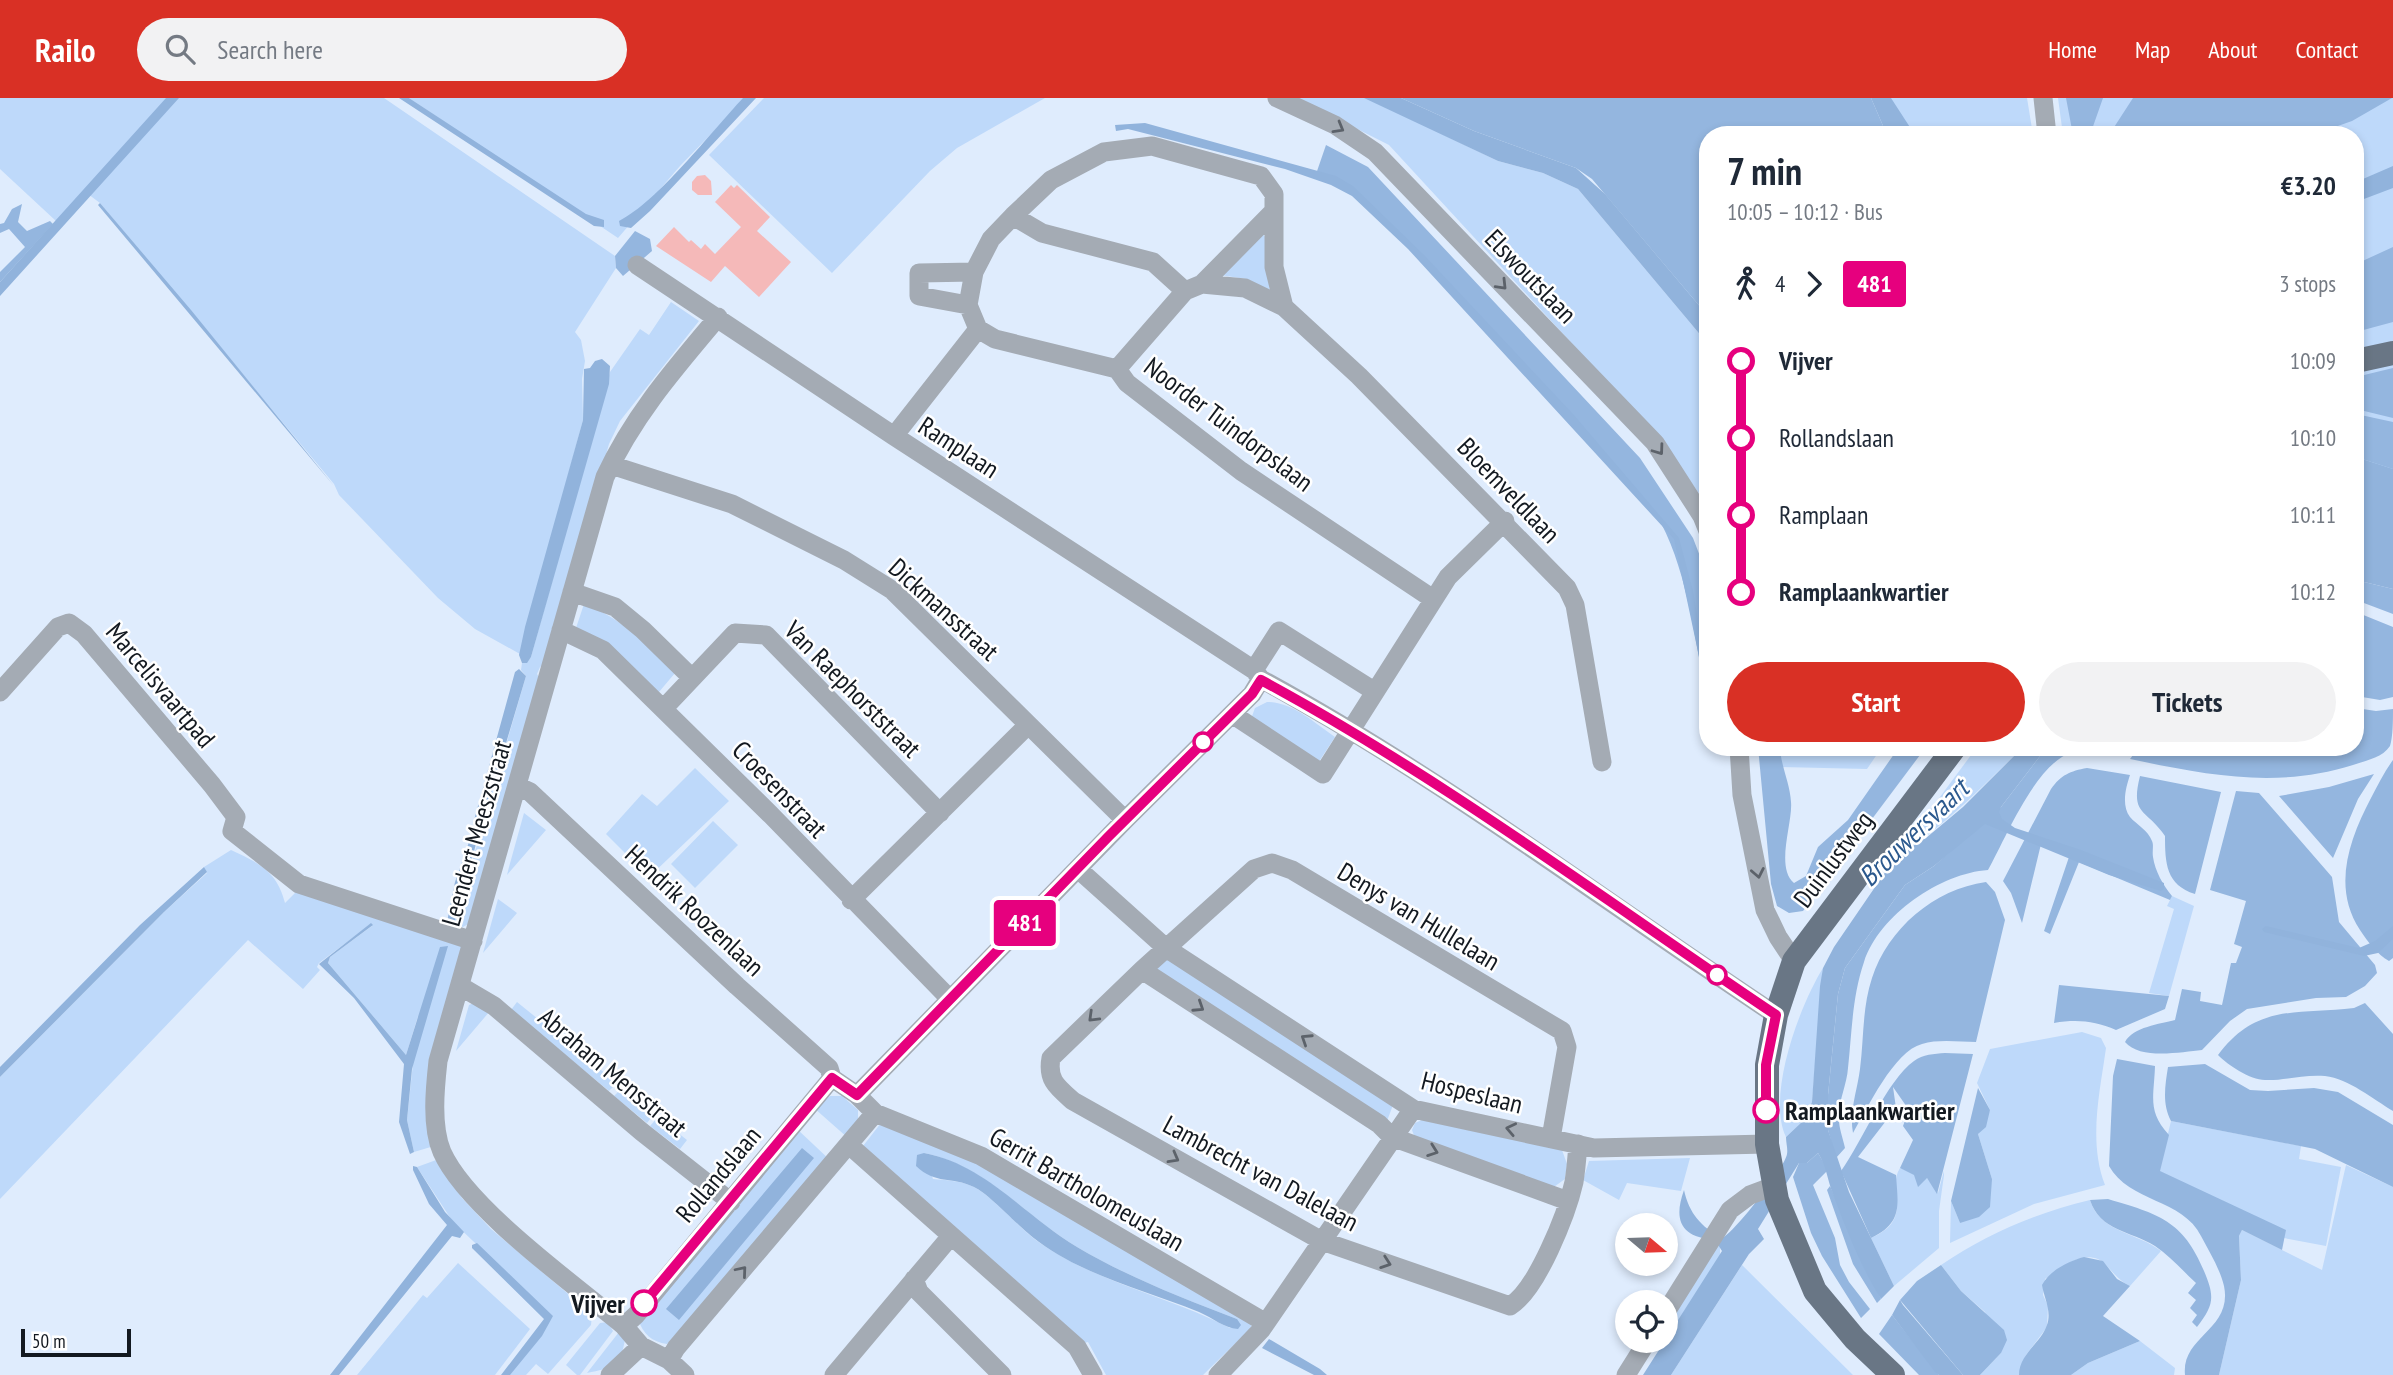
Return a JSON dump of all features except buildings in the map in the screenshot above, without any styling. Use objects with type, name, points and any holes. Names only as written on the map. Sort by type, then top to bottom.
[{"type":"main road","points":[[2364,359],[2393,352]]},
{"type":"main road","name":"Duinlustweg","points":[[1893,1375],[1855,1339],[1815,1291],[1772,1188],[1765,1091],[1776,1015],[1794,961],[1948,756]]},
{"type":"street","name":"Elswoutslaan","points":[[1278,98],[1335,125],[1375,152],[1655,443],[1699,513]]},
{"type":"street","points":[[2043,98],[2047,126]]},
{"type":"street","points":[[894,436],[978,329],[968,305],[974,272],[991,239],[1051,180],[1104,152],[1152,146],[1261,176],[1274,194],[1274,267],[1284,307]]},
{"type":"street","points":[[1117,369],[1194,288],[1274,211]]},
{"type":"street","points":[[1013,216],[1042,233],[1153,261],[1194,288]]},
{"type":"street","name":"Ramplaan","points":[[637,265],[1258,675],[1350,730],[1645,924],[1776,1015]]},
{"type":"street","points":[[968,305],[919,296],[919,273],[974,272]]},
{"type":"street","name":"Bloemveldlaan","points":[[1194,288],[1245,288],[1284,307],[1359,376],[1505,521],[1567,588],[1575,605],[1602,762]]},
{"type":"street","name":"Leendert Meeszstraat","points":[[641,1346],[624,1326],[468,1191],[441,1150],[435,1100],[436,1074],[561,630],[611,465],[624,438],[657,389],[718,317]]},
{"type":"street","name":"Noorder Tuindorpslaan","points":[[978,329],[995,339],[1117,369],[1127,383],[1241,471],[1433,599]]},
{"type":"street","name":"Dickmansstraat","points":[[611,465],[732,504],[833,555],[892,590],[1125,820]]},
{"type":"street","points":[[1232,714],[1322,774],[1448,577],[1505,521]]},
{"type":"street","points":[[572,592],[615,607],[691,677]]},
{"type":"street","name":"Marcelisvaartpad","points":[[0,692],[58,627],[69,623],[84,634],[212,785],[236,817],[232,831],[299,884],[473,942]]},
{"type":"street","name":"Croesenstraat","points":[[561,630],[603,650],[950,999]]},
{"type":"street","points":[[857,1095],[1252,694],[1279,631],[1374,691]]},
{"type":"street","name":"Van Raephorststraat","points":[[664,709],[691,677],[735,633],[766,635],[940,813]]},
{"type":"street","points":[[851,900],[1028,725]]},
{"type":"street","points":[[1740,756],[1742,795],[1765,910],[1794,961]]},
{"type":"street","name":"Hendrik Roozenlaan","points":[[517,786],[530,792],[737,986],[829,1068],[832,1078]]},
{"type":"street","name":"Denys van Hullelaan","points":[[1166,948],[1254,869],[1272,863],[1292,870],[1562,1031],[1567,1046],[1551,1138]]},
{"type":"street","name":"Hospeslaan","points":[[1078,869],[1166,948],[1413,1109],[1594,1148],[1767,1143]]},
{"type":"street","points":[[1166,948],[1142,970],[1379,1124],[1392,1137],[1569,1200]]},
{"type":"street","name":"Lambrecht van Dalelaan","points":[[1142,970],[1051,1058],[1049,1071],[1052,1083],[1073,1101],[1322,1241],[1510,1306],[1522,1299],[1544,1258],[1569,1200],[1578,1144]]},
{"type":"street","name":"Abraham Mensstraat","points":[[460,986],[494,1006],[642,1132],[731,1202]]},
{"type":"street","points":[[669,1360],[676,1348],[875,1113],[857,1095],[832,1078]]},
{"type":"street","name":"Rollandslaan","points":[[624,1326],[731,1202],[832,1078]]},
{"type":"street","points":[[1218,1375],[1266,1323],[1413,1109]]},
{"type":"street","name":"Gerrit Bartholomeuslaan","points":[[875,1113],[981,1156],[1266,1323]]},
{"type":"street","points":[[849,1145],[1077,1347],[1093,1375]]},
{"type":"street","points":[[1678,1293],[1730,1210],[1750,1195],[1772,1188]]},
{"type":"street","points":[[834,1375],[951,1236]]},
{"type":"street","points":[[914,1279],[919,1292],[1002,1375]]},
{"type":"street","points":[[610,1375],[641,1346],[669,1360],[685,1375]]},
{"type":"street","points":[[1626,1375],[1640,1353]]},
{"type":"shaded area","points":[[0,98],[384,98],[615,256],[616,268],[575,332],[581,340],[585,361],[582,379],[583,420],[520,654],[475,629],[438,598],[339,495],[334,484],[100,203],[88,194],[56,221],[0,169]]},
{"type":"shaded area","points":[[166,98],[179,98],[0,296],[0,282]]},
{"type":"shaded area","points":[[399,98],[409,98],[586,214],[604,220],[604,227],[594,226]]},
{"type":"shaded area","points":[[409,98],[746,98],[680,166],[618,238]]},
{"type":"shaded area","points":[[743,98],[756,98],[650,211],[631,228],[620,226],[619,221],[634,212],[667,182]]},
{"type":"shaded area","points":[[764,98],[1045,98],[957,148],[930,171],[832,273],[709,155]]},
{"type":"shaded area","points":[[1296,98],[1379,98],[1444,135],[1498,161],[1543,173],[1578,189],[1699,333],[1699,494],[1659,438],[1389,145]]},
{"type":"shaded area","points":[[1364,98],[1401,98],[1474,131],[1576,168],[1605,194],[1699,305],[1699,333],[1578,189],[1543,173],[1498,161]]},
{"type":"shaded area","points":[[1401,98],[1871,98],[1883,126],[1699,126],[1699,305],[1592,179],[1576,168],[1474,131]]},
{"type":"shaded area","points":[[1871,98],[1891,98],[1909,126],[1883,126]]},
{"type":"shaded area","points":[[1885,98],[2027,98],[2032,126],[1901,126]]},
{"type":"shaded area","points":[[2058,98],[2138,98],[2119,126],[2062,126]]},
{"type":"shaded area","points":[[2066,98],[2103,98],[2093,126],[2071,126]]},
{"type":"shaded area","points":[[2133,98],[2392,98],[2338,126],[2115,126]]},
{"type":"shaded area","points":[[2209,98],[2393,98],[2393,567],[2364,558],[2364,126],[2232,126]]},
{"type":"shaded area","points":[[1145,123],[1336,176],[1353,186],[1425,256],[1573,414],[1679,538],[1699,626],[1699,656],[1674,539],[1408,249],[1352,196],[1331,185],[1285,169],[1128,129],[1116,131],[1115,125]]},
{"type":"shaded area","points":[[1326,145],[1368,167],[1640,458],[1693,538],[1699,554],[1699,658],[1685,588],[1671,544],[1661,523],[1413,251],[1349,191],[1315,177]]},
{"type":"shaded area","points":[[2393,166],[2393,188],[2364,199],[2364,179]]},
{"type":"shaded area","points":[[100,203],[191,310],[334,486],[98,205]]},
{"type":"shaded area","points":[[22,204],[18,222],[27,231],[50,221],[53,224],[0,282],[0,272],[25,247],[9,229],[0,233],[0,224],[4,223],[12,209]]},
{"type":"shaded area","points":[[635,231],[650,239],[652,251],[623,276],[616,268],[615,256]]},
{"type":"shaded area","points":[[1262,233],[1266,238],[1270,292],[1246,279],[1220,275]]},
{"type":"shaded area","points":[[2393,247],[2393,322],[2364,330],[2364,260]]},
{"type":"shaded area","points":[[671,302],[699,321],[620,421],[609,444],[546,663],[540,667],[537,674],[541,681],[470,923],[463,927],[454,924],[526,676],[521,670],[522,663],[531,657],[610,372],[640,329],[649,335]]},
{"type":"shaded area","points":[[602,359],[610,366],[609,384],[531,657],[527,663],[522,663],[519,655],[525,627],[583,420],[584,369]]},
{"type":"shaded area","points":[[2393,368],[2393,418],[2364,411],[2364,375]]},
{"type":"shaded area","points":[[2364,416],[2393,422],[2393,469],[2364,460]]},
{"type":"shaded area","points":[[2364,460],[2393,469],[2393,589],[2364,582]]},
{"type":"shaded area","points":[[2364,582],[2393,589],[2393,614],[2364,603]]},
{"type":"shaded area","points":[[584,604],[622,625],[675,673],[659,692],[576,628]]},
{"type":"shaded area","points":[[2364,615],[2393,627],[2393,697],[2380,700],[2364,697]]},
{"type":"shaded area","points":[[519,669],[526,676],[481,827],[476,827],[473,824],[515,672]]},
{"type":"shaded area","points":[[1267,702],[1294,709],[1335,737],[1318,763],[1251,719],[1255,708]]},
{"type":"shaded area","points":[[2364,709],[2393,709],[2390,746],[2383,753],[2353,765],[2324,772],[2269,778],[2242,777],[2130,759],[2132,756],[2364,756]]},
{"type":"shaded area","points":[[1759,756],[1781,756],[1791,802],[1786,867],[1788,876],[1794,883],[1806,876],[1818,847],[1848,820],[1893,756],[1919,756],[1803,911],[1789,913],[1777,906],[1771,884]]},
{"type":"shaded area","points":[[1780,756],[1876,756],[1867,769],[1781,767]]},
{"type":"shaded area","points":[[1970,756],[2014,756],[1929,834],[1897,855]]},
{"type":"shaded area","points":[[2014,756],[2040,756],[2001,807],[1999,812],[2002,819],[2015,828],[2081,850],[2164,883],[2164,889],[2161,891],[2109,875],[1985,824],[1934,866],[1905,885],[1845,968],[1838,994],[1828,1095],[1828,1130],[1849,1192],[1894,1286],[1881,1299],[1854,1248],[1818,1153],[1807,1163],[1799,1163],[1758,1229],[1764,1239],[1749,1254],[1671,1375],[1643,1375],[1657,1353],[1678,1353],[1678,1320],[1722,1251],[1715,1240],[1694,1235],[1683,1226],[1679,1210],[1684,1190],[1689,1206],[1697,1218],[1722,1238],[1737,1225],[1778,1172],[1787,1152],[1786,1137],[1804,1120],[1812,1102],[1823,968],[1834,947],[1897,855],[1926,838],[1963,807]]},
{"type":"shaded area","points":[[2040,756],[2065,756],[2047,770],[2035,785],[1988,870],[1951,879],[1914,899],[1883,928],[1872,945],[1857,988],[1847,1074],[1839,1110],[1839,1124],[1845,1148],[1836,1158],[1828,1130],[1828,1095],[1838,994],[1845,968],[1905,885],[1934,866],[2001,807]]},
{"type":"shaded area","points":[[2393,760],[2393,958],[2389,961],[2373,947],[2360,930],[2352,914],[2345,880],[2350,847],[2356,830]]},
{"type":"shaded area","points":[[695,768],[729,801],[649,877],[606,834],[642,794],[657,806]]},
{"type":"shaded area","points":[[2087,768],[2130,775],[2125,796],[2127,812],[2150,837],[2156,867],[2172,896],[2170,900],[2079,862],[2050,934],[2044,931],[2069,857],[2041,844],[2022,923],[2011,893],[2003,881],[2051,789],[2066,774]]},
{"type":"shaded area","points":[[2374,774],[2358,799],[2333,858],[2279,796],[2329,787]]},
{"type":"shaded area","points":[[2140,776],[2221,792],[2195,894],[2178,885],[2169,872],[2165,836],[2139,805],[2137,789]]},
{"type":"shaded area","points":[[2236,791],[2259,793],[2332,877],[2339,922],[2375,965],[2377,973],[2365,986],[2346,997],[2316,998],[2247,1009],[2230,1021],[2202,1050],[2161,1054],[2132,1048],[2125,1042],[2134,1033],[2175,1020],[2182,989],[2201,992],[2200,1001],[2222,1005],[2231,963],[2236,963],[2242,947],[2234,944],[2246,901],[2210,890]]},
{"type":"shaded area","points":[[524,813],[546,830],[507,875],[509,867]]},
{"type":"shaded area","points":[[713,821],[738,845],[695,888],[671,864]]},
{"type":"shaded area","points":[[469,842],[476,844],[454,924],[447,922],[455,882]]},
{"type":"shaded area","points":[[231,850],[266,869],[277,883],[285,903],[298,890],[461,945],[434,1146],[414,1152],[407,1120],[418,1016],[406,1055],[328,963],[330,957],[372,926],[371,924],[319,963],[317,967],[320,970],[303,989],[248,940],[0,1199],[0,1077],[164,912],[207,873],[204,867]]},
{"type":"shaded area","points":[[204,867],[207,872],[0,1077],[0,1067],[140,925]]},
{"type":"shaded area","points":[[1986,882],[1995,892],[2005,920],[1976,1042],[1922,1044],[1901,1057],[1882,1082],[1853,1133],[1853,1109],[1860,1069],[1866,1001],[1879,960],[1889,943],[1915,914],[1948,893]]},
{"type":"shaded area","points":[[2172,896],[2194,906],[2169,996],[2149,993],[2174,909],[2167,906]]},
{"type":"shaded area","points":[[498,899],[517,913],[483,953]]},
{"type":"shaded area","points":[[371,923],[373,925],[330,957],[328,963],[406,1055],[440,947],[448,946],[412,1069],[407,1120],[414,1152],[410,1154],[399,1122],[404,1064],[354,998],[319,964]]},
{"type":"shaded area","points":[[2266,926],[2359,948],[2375,941],[2393,926],[2393,939],[2378,953],[2364,956],[2264,932],[2262,929]]},
{"type":"shaded area","points":[[1167,957],[1393,1105],[1387,1121],[1154,970]]},
{"type":"shaded area","points":[[1823,968],[1812,1102],[1804,1120],[1786,1137],[1781,1119],[1780,1098],[1788,1051],[1805,1004]]},
{"type":"shaded area","points":[[2059,985],[2169,996],[2165,1009],[2116,1030],[2086,1022],[2054,1023]]},
{"type":"shaded area","points":[[476,1002],[490,1011],[456,1051],[469,1005]]},
{"type":"shaded area","points":[[517,1002],[617,1083],[609,1091],[511,1010]]},
{"type":"shaded area","points":[[2365,1003],[2393,1034],[2393,1111],[2352,1085],[2334,1078],[2317,1076],[2259,1079],[2240,1071],[2218,1055],[2233,1038],[2263,1019],[2296,1012],[2354,1008]]},
{"type":"shaded area","points":[[2082,1032],[2101,1038],[2106,1048],[2096,1134],[2105,1185],[2034,1204],[1950,1243],[1951,1201],[1960,1223],[1992,1179],[1978,1134],[1990,1110],[1977,1083],[1990,1049]]},
{"type":"shaded area","points":[[1945,1053],[1973,1054],[1937,1194],[1927,1178],[1918,1187],[1914,1175],[1900,1168],[1913,1140],[1903,1126],[1909,1110],[1893,1087],[1896,1108],[1858,1157],[1896,1175],[1897,1204],[1894,1219],[1889,1226],[1871,1238],[1841,1171],[1894,1082],[1904,1070],[1921,1057]]},
{"type":"shaded area","points":[[2117,1059],[2155,1066],[2153,1103],[2157,1118],[2169,1135],[2160,1171],[2286,1230],[2282,1250],[2242,1230],[2239,1236],[2241,1280],[2219,1375],[2185,1375],[2186,1362],[2191,1351],[2215,1323],[2225,1301],[2224,1286],[2211,1254],[2193,1224],[2169,1207],[2129,1187],[2109,1166],[2113,1076]]},
{"type":"shaded area","points":[[2205,1064],[2250,1090],[2314,1088],[2338,1092],[2393,1125],[2393,1187],[2315,1149],[2171,1121],[2165,1101],[2168,1067]]},
{"type":"shaded area","points":[[622,1088],[654,1114],[647,1123],[614,1096]]},
{"type":"shaded area","points":[[1978,1088],[1990,1110],[1986,1127],[1978,1134],[1992,1179],[1990,1207],[1979,1217],[1960,1223],[1951,1201]]},
{"type":"shaded area","points":[[830,1096],[842,1096],[858,1110],[858,1121],[848,1138],[814,1108]]},
{"type":"shaded area","points":[[658,1117],[687,1140],[680,1149],[650,1126]]},
{"type":"shaded area","points":[[1422,1120],[1562,1150],[1567,1164],[1565,1179],[1551,1189],[1415,1138],[1412,1130],[1415,1123]]},
{"type":"shaded area","points":[[2171,1121],[2301,1146],[2299,1159],[2341,1167],[2326,1246],[2284,1238],[2159,1171]]},
{"type":"shaded area","points":[[881,1123],[965,1152],[1253,1322],[1250,1329],[1203,1375],[1106,1375],[1088,1342],[1084,1343],[863,1146]],"holes":[[[924,1153],[946,1159],[986,1180],[1058,1235],[1096,1258],[1237,1319],[1230,1328],[1062,1257],[1032,1237],[974,1187],[933,1179]]]},
{"type":"shaded area","points":[[797,1129],[831,1161],[667,1344],[653,1339],[645,1333],[638,1319]]},
{"type":"shaded area","points":[[802,1148],[814,1158],[679,1320],[666,1309]]},
{"type":"shaded area","points":[[924,1153],[946,1159],[986,1179],[1058,1235],[1096,1258],[1237,1319],[1241,1325],[1238,1329],[1228,1327],[1199,1312],[1077,1265],[1031,1236],[981,1191],[923,1172],[916,1166],[917,1155]]},
{"type":"shaded area","points":[[1818,1153],[1828,1170],[1813,1185],[1835,1238],[1840,1265],[1849,1282],[1870,1309],[1861,1318],[1822,1256],[1811,1233],[1793,1177],[1799,1163],[1807,1163]]},
{"type":"shaded area","points":[[1690,1158],[1681,1191],[1627,1183],[1619,1200],[1583,1180],[1589,1161]]},
{"type":"shaded area","points":[[439,1159],[462,1198],[491,1229],[592,1314],[591,1325],[548,1374],[536,1364],[526,1375],[506,1375],[552,1316],[453,1222],[417,1167]]},
{"type":"shaded area","points":[[2346,1165],[2393,1187],[2393,1375],[2219,1375],[2241,1280],[2239,1236],[2242,1230],[2322,1270]]},
{"type":"shaded area","points":[[413,1166],[417,1167],[445,1212],[464,1232],[460,1238],[452,1236],[339,1375],[330,1375],[447,1225],[429,1204]]},
{"type":"shaded area","points":[[1900,1168],[1927,1178],[1938,1193],[1944,1171],[1944,1175],[1939,1211],[1939,1248],[1894,1286],[1871,1238],[1885,1230],[1896,1213],[1895,1186]]},
{"type":"shaded area","points":[[1830,1186],[1881,1299],[1877,1303],[1853,1264],[1827,1190]]},
{"type":"shaded area","points":[[2108,1199],[2155,1215],[2178,1230],[2187,1240],[2204,1271],[2211,1294],[2210,1306],[2197,1327],[2192,1322],[2197,1315],[2190,1308],[2196,1300],[2188,1293],[2196,1283],[2155,1246],[2117,1229],[2101,1218],[2090,1200]]},
{"type":"shaded area","points":[[2090,1200],[2095,1211],[2111,1226],[2161,1251],[2130,1286],[2105,1264],[2090,1257],[2058,1269],[2045,1279],[2043,1295],[2048,1306],[2047,1327],[2026,1355],[2019,1375],[1980,1375],[2001,1353],[1985,1312],[1961,1291],[1941,1265],[2012,1226],[2050,1211]]},
{"type":"shaded area","points":[[1713,1242],[1720,1246],[1720,1256],[1678,1321],[1678,1294]]},
{"type":"shaded area","points":[[477,1243],[553,1316],[542,1336],[510,1375],[501,1375],[544,1319],[472,1248],[472,1245]]},
{"type":"shaded area","points":[[2084,1257],[2103,1261],[2117,1279],[2130,1286],[2103,1316],[2140,1341],[2088,1363],[2071,1375],[2019,1375],[2026,1355],[2047,1325],[2048,1310],[2042,1285],[2060,1267]]},
{"type":"shaded area","points":[[458,1263],[530,1329],[495,1375],[357,1375],[423,1295],[427,1298]]},
{"type":"shaded area","points":[[1742,1265],[1853,1375],[1671,1375]]},
{"type":"shaded area","points":[[1941,1265],[1961,1291],[2004,1330],[2007,1340],[2001,1353],[1980,1375],[1963,1375],[1900,1300],[1917,1281]]},
{"type":"shaded area","points":[[1900,1300],[1963,1375],[1939,1375],[1935,1372],[1892,1315]]},
{"type":"shaded area","points":[[1892,1315],[1939,1375],[1919,1375],[1879,1334]]},
{"type":"shaded area","points":[[608,1322],[613,1331],[580,1375],[577,1375],[566,1365],[600,1323]]},
{"type":"shaded area","points":[[619,1332],[625,1339],[618,1360],[609,1367],[587,1373]]},
{"type":"shaded area","points":[[1269,1339],[1327,1375],[1314,1375],[1262,1348]]},
{"type":"shaded area","points":[[2140,1341],[2175,1368],[2174,1375],[2071,1375],[2088,1363]]},
{"type":"bus line","name":"481","points":[[644,1303],[832,1078],[857,1095],[1109,836],[1252,694],[1261,680],[1350,730],[1645,924],[1776,1015],[1766,1065],[1766,1110]]},
{"type":"place","name":"Ramplaankwartier","points":[[1766,1110]]},
{"type":"place","name":"Vijver","points":[[644,1303]]},
{"type":"water label","name":"Brouwersvaart","points":[[1913,832]]}]
